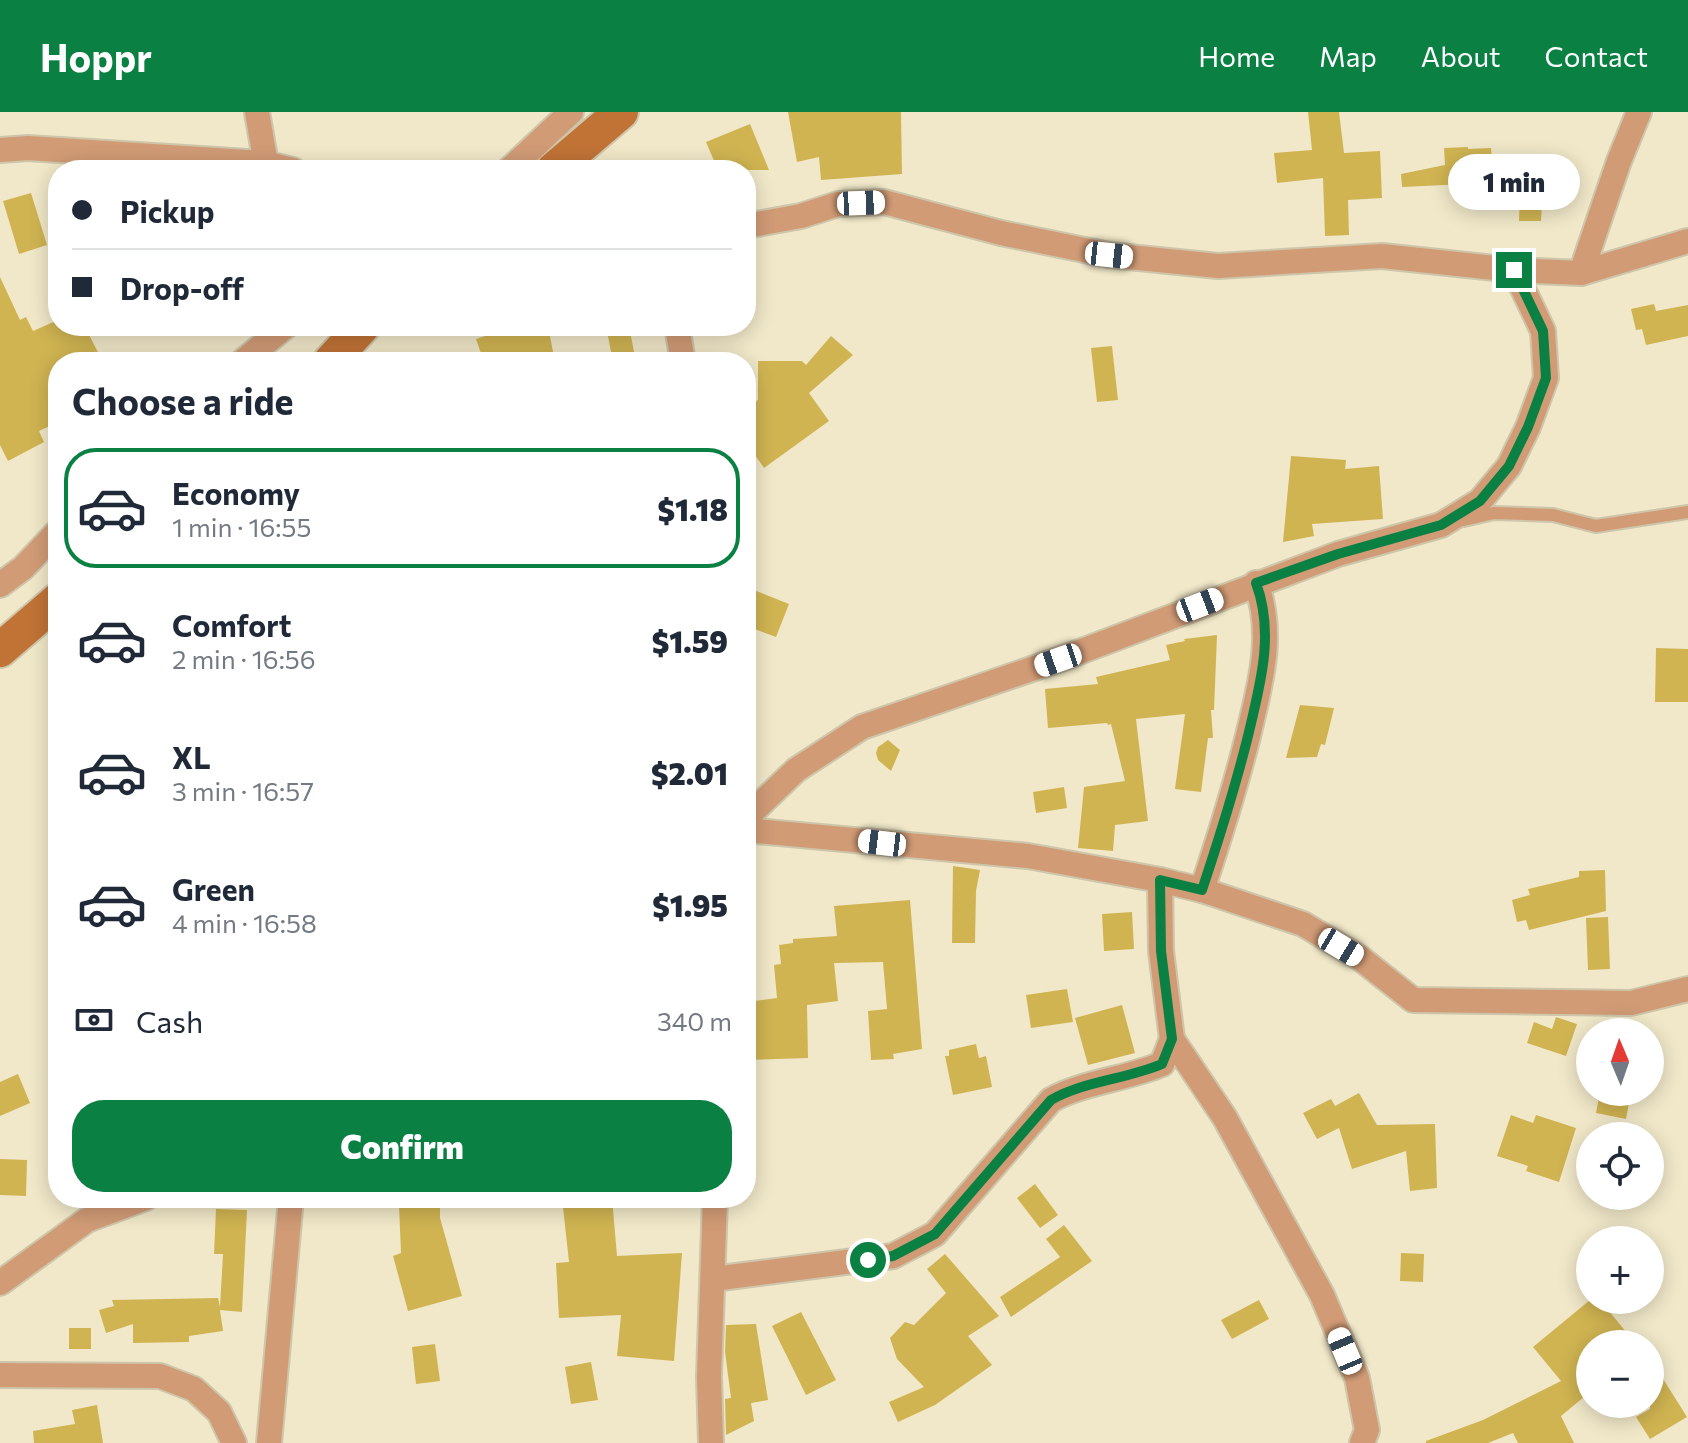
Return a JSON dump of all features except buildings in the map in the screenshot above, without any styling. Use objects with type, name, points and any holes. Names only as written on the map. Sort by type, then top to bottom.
[{"type":"street","points":[[257,112],[265,160]]},
{"type":"street","points":[[520,160],[571,112]]},
{"type":"street","points":[[565,160],[621,112]]},
{"type":"street","points":[[1581,273],[1639,112]]},
{"type":"street","points":[[0,150],[28,148],[187,160]]},
{"type":"street","points":[[756,224],[801,216],[838,204],[884,202],[1001,233],[1109,255],[1218,266],[1382,256],[1514,270],[1581,273],[1688,241]]},
{"type":"street","points":[[756,808],[796,770],[862,727],[1058,660],[1338,554],[1441,525],[1480,501],[1509,466],[1546,378],[1543,331],[1514,270]]},
{"type":"street","points":[[254,352],[274,336]]},
{"type":"street","points":[[338,352],[350,336]]},
{"type":"street","points":[[0,585],[23,568],[48,542]]},
{"type":"street","points":[[1202,890],[1234,794],[1263,674],[1266,625],[1256,583]]},
{"type":"street","points":[[0,650],[48,609]]},
{"type":"street","points":[[756,831],[1028,856],[1202,890],[1303,924],[1360,958],[1413,1000],[1631,1003],[1688,989]]},
{"type":"street","points":[[1160,880],[1161,951],[1172,1039],[1225,1118],[1322,1295],[1357,1378],[1367,1430],[1362,1443]]},
{"type":"street","points":[[713,1279],[893,1256],[921,1242],[935,1234],[1051,1100],[1064,1093],[1162,1064],[1172,1039]]},
{"type":"street","points":[[0,1283],[87,1220],[119,1208]]},
{"type":"street","points":[[269,1443],[290,1208]]},
{"type":"street","points":[[711,1443],[709,1377],[715,1208]]},
{"type":"street","points":[[0,1375],[160,1376],[194,1389],[219,1412],[234,1443]]},
{"type":"lane","points":[[1441,525],[1494,513],[1553,515],[1596,526],[1688,512]]},
{"type":"route","points":[[868,1260],[893,1256],[935,1234],[1051,1100],[1064,1093],[1162,1064],[1172,1039],[1161,951],[1160,880],[1202,890],[1234,794],[1265,656],[1266,625],[1256,583],[1338,554],[1441,525],[1480,501],[1509,466],[1546,378],[1543,331],[1514,270]]}]
